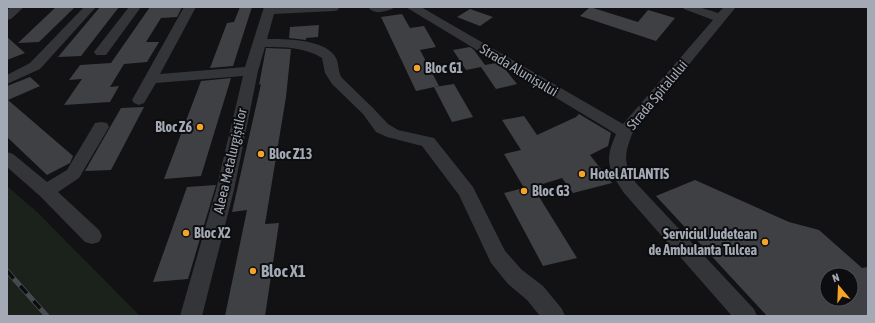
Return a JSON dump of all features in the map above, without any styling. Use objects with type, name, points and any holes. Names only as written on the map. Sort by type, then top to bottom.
[{"type":"street","points":[[7,16],[18,7]]},
{"type":"street","points":[[7,80],[35,66],[90,7]]},
{"type":"street","points":[[101,52],[135,7]]},
{"type":"street","points":[[139,100],[190,7]]},
{"type":"street","points":[[374,7],[376,9],[388,7]]},
{"type":"street","name":"Strada Alunișului","points":[[413,7],[625,132]]},
{"type":"street","points":[[688,7],[725,13]]},
{"type":"street","points":[[269,9],[334,11]]},
{"type":"street","name":"Aleea Metalurgiștilor","points":[[191,316],[225,190],[250,71],[269,9]]},
{"type":"street","name":"Strada Spitalului","points":[[725,13],[625,132],[617,150],[616,160],[618,170],[630,188],[746,316]]},
{"type":"street","points":[[259,43],[294,43],[307,46],[328,56],[332,63],[331,73],[344,90],[368,111],[382,128],[389,132],[419,138],[428,142],[467,192],[498,257],[515,277],[535,293],[554,316]]},
{"type":"street","points":[[150,79],[250,71]]},
{"type":"street","points":[[46,191],[73,174],[101,127]]},
{"type":"street","points":[[7,158],[46,191],[92,236]]},
{"type":"shaded area","points":[[7,186],[37,212],[140,316],[7,316]]},
{"type":"building","points":[[56,7],[75,7],[39,42],[18,43]]},
{"type":"building","points":[[100,7],[119,7],[81,56],[58,57]]},
{"type":"building","points":[[150,7],[182,7],[177,17],[161,18],[146,42],[159,42],[147,62],[124,64],[110,87],[119,86],[110,102],[64,105],[82,79],[69,80],[80,65],[111,63]]},
{"type":"building","points":[[240,7],[252,7],[233,66],[210,68],[227,23],[234,22]]},
{"type":"building","points":[[590,7],[638,22],[648,10],[675,18],[656,41],[580,16]]},
{"type":"building","points":[[470,9],[493,17],[480,26],[457,17]]},
{"type":"building","name":"Bloc G1","points":[[402,14],[410,28],[424,26],[436,47],[420,50],[439,86],[416,91],[381,17]]},
{"type":"building","points":[[319,25],[318,37],[306,38],[306,40],[289,38],[290,27]]},
{"type":"building","points":[[7,37],[25,53],[7,60]]},
{"type":"building","points":[[470,47],[485,65],[496,63],[505,69],[517,84],[496,89],[481,67],[466,70],[453,50]]},
{"type":"building","points":[[266,48],[291,49],[286,97],[265,224],[279,223],[265,316],[225,316],[247,210],[232,212],[261,84],[259,85]]},
{"type":"building","points":[[30,77],[40,86],[8,100],[73,156],[70,163],[47,175],[7,137],[7,86]]},
{"type":"building","name":"Bloc Z6","points":[[231,78],[201,176],[164,179],[201,81]]},
{"type":"building","points":[[454,84],[473,117],[452,122],[434,87]]},
{"type":"building","points":[[144,107],[111,170],[85,171],[121,108]]},
{"type":"building","points":[[579,114],[611,133],[608,146],[590,155],[612,183],[573,193],[562,178],[533,187],[577,258],[543,266],[504,193],[524,188],[504,154],[521,150],[502,120],[524,116],[537,135],[576,117]]},
{"type":"building","name":"Serviciul Judetean de Ambulanta Tulcea","points":[[695,180],[789,222],[819,230],[862,268],[868,267],[868,316],[767,316],[656,196]]},
{"type":"building","name":"Bloc X2","points":[[216,185],[188,279],[153,282],[187,187]]},
{"type":"railway","points":[[7,271],[47,316]]},
{"type":"place","name":"Bloc G1","points":[[417,68]]},
{"type":"place","name":"Bloc Z6","points":[[200,127]]},
{"type":"place","name":"Bloc Z13","points":[[261,154]]},
{"type":"place","name":"Hotel ATLANTIS","points":[[582,174]]},
{"type":"place","name":"Bloc G3","points":[[524,191]]},
{"type":"place","name":"Bloc X2","points":[[186,233]]},
{"type":"place","name":"Serviciul Judetean de Ambulanta Tulcea","points":[[765,242]]},
{"type":"place","name":"Bloc X1","points":[[253,271]]}]
